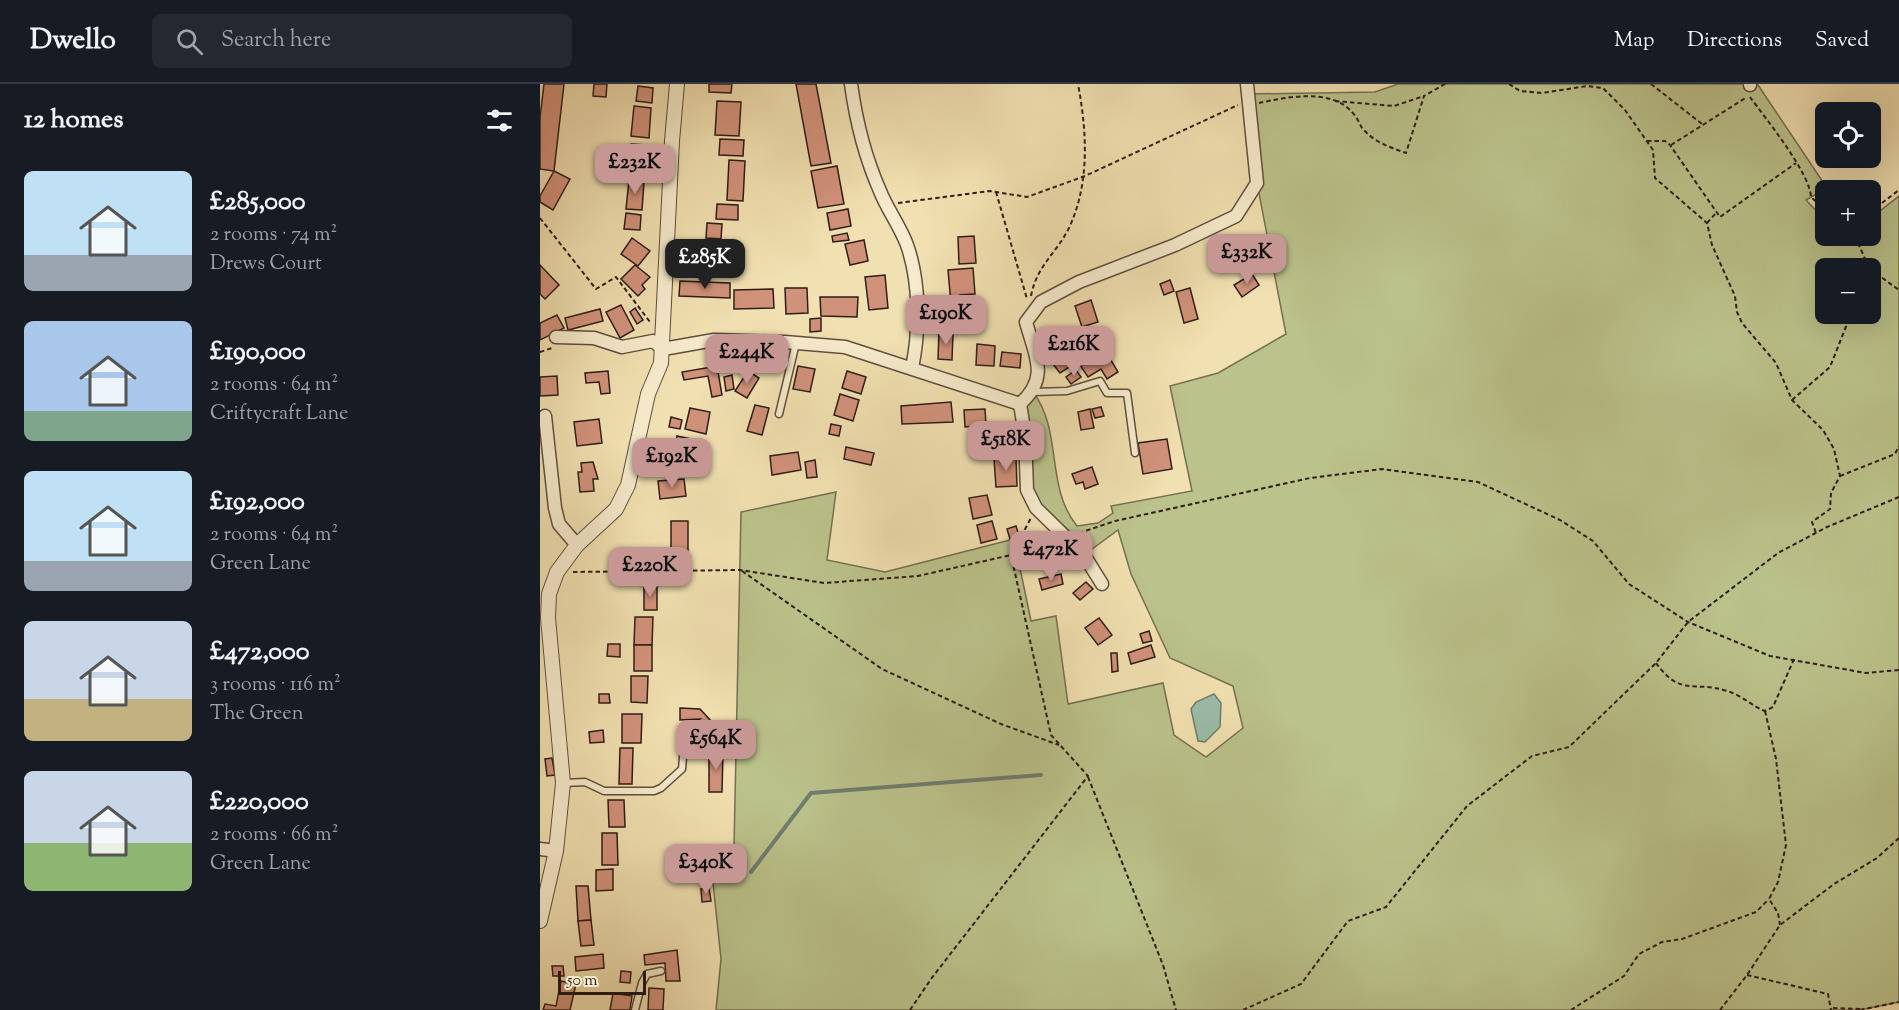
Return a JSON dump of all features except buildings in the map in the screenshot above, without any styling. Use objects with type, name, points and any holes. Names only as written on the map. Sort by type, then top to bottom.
[{"type":"street","points":[[540,921],[556,851],[563,783],[545,594],[557,572],[577,545],[616,509],[628,485],[648,394],[663,342],[672,141],[677,84]]},
{"type":"street","points":[[851,84],[856,122],[887,206],[907,243],[913,268],[918,340],[912,368]]},
{"type":"street","points":[[1020,404],[1033,392],[1039,375],[1026,322],[1041,302],[1079,282],[1175,245],[1236,216],[1257,183],[1247,84]]},
{"type":"street","points":[[556,337],[594,338],[622,347],[653,341],[714,340],[845,347],[1020,404]]},
{"type":"street","points":[[1020,404],[1025,435],[1027,490],[1036,508],[1084,555],[1102,584]]},
{"type":"street","points":[[545,416],[555,508],[559,524],[577,545]]},
{"type":"street","points":[[540,849],[556,851]]},
{"type":"lane","points":[[779,414],[796,343]]},
{"type":"lane","points":[[1033,392],[1067,391],[1100,381],[1107,393],[1127,393],[1135,453]]},
{"type":"lane","points":[[563,783],[585,782],[603,791],[654,791],[661,788],[682,768],[684,746]]},
{"type":"lane","points":[[635,1010],[642,983],[647,974],[661,971]]},
{"type":"path","points":[[996,192],[1029,306],[1035,278],[1068,229],[1084,176],[1083,112],[1078,84]]},
{"type":"path","points":[[887,206],[996,192],[1027,196],[1084,176],[1248,103],[1290,97],[1394,106],[1424,96],[1445,84]]},
{"type":"path","points":[[1509,84],[1520,91],[1542,93],[1587,86],[1603,88],[1625,110],[1653,150],[1655,178],[1707,223],[1712,245],[1735,296],[1737,312],[1762,350],[1776,363],[1792,400],[1823,430],[1834,449],[1840,477]]},
{"type":"path","points":[[1651,84],[1702,124]]},
{"type":"path","points":[[1670,145],[1750,88],[1811,188],[1811,197],[1815,201]]},
{"type":"path","points":[[1335,100],[1352,111],[1363,129],[1379,143],[1406,153],[1424,96]]},
{"type":"path","points":[[1647,141],[1665,141],[1670,145],[1720,217],[1796,163]]},
{"type":"path","points":[[1881,204],[1899,190]]},
{"type":"path","points":[[1707,223],[1716,213]]},
{"type":"path","points":[[540,218],[596,289],[616,277],[663,342]]},
{"type":"path","points":[[1881,277],[1899,290]]},
{"type":"path","points":[[1792,400],[1830,367],[1847,324]]},
{"type":"path","points":[[1816,533],[1812,522],[1830,509],[1831,493],[1840,477],[1895,454],[1899,446]]},
{"type":"path","points":[[1066,537],[1115,521],[1310,478],[1382,469],[1478,482],[1560,520],[1593,541],[1629,584],[1688,622],[1770,656],[1866,673],[1899,670]]},
{"type":"path","points":[[1243,1010],[1300,984],[1348,921],[1386,907],[1467,806],[1532,756],[1569,747],[1656,663],[1688,622],[1778,553],[1816,533],[1899,497]]},
{"type":"path","points":[[1036,508],[1011,555],[1051,735],[1088,776],[1164,965],[1176,1010]]},
{"type":"path","points":[[557,572],[740,570],[824,584],[918,576],[1011,555]]},
{"type":"path","points":[[740,570],[882,669],[1001,724],[1061,746]]},
{"type":"path","points":[[1656,663],[1668,680],[1696,688],[1731,691],[1753,707],[1765,711],[1773,707],[1794,659]]},
{"type":"path","points":[[1571,1010],[1624,976],[1639,954],[1662,942],[1682,939],[1756,912],[1769,899],[1778,882],[1786,845],[1776,759],[1765,711]]},
{"type":"path","points":[[910,1010],[931,979],[1088,776]]},
{"type":"path","points":[[1720,1010],[1747,975],[1780,925],[1834,884],[1878,858],[1899,838]]},
{"type":"path","points":[[1769,899],[1778,913],[1780,925]]},
{"type":"path","points":[[1747,975],[1828,994],[1832,1009],[1860,1010],[1899,1002]]},
{"type":"green space","points":[[1398,84],[1754,84],[1758,85],[1822,180],[1815,180],[1815,195],[1806,200],[1815,209],[1815,246],[1881,246],[1881,210],[1899,196],[1899,1002],[1860,1010],[716,1010],[721,959],[713,883],[734,847],[741,512],[836,492],[827,560],[885,572],[1014,539],[1031,621],[1056,616],[1068,704],[1163,683],[1174,735],[1206,757],[1243,728],[1233,686],[1170,658],[1131,574],[1118,530],[1084,555],[1036,508],[1020,404],[1033,392],[1042,407],[1052,441],[1061,494],[1067,511],[1077,526],[1098,523],[1113,513],[1111,506],[1192,491],[1170,386],[1218,373],[1286,334],[1257,183],[1247,94],[1375,92]]},
{"type":"shaded area","points":[[1214,694],[1221,703],[1220,727],[1205,742],[1198,741],[1191,709],[1196,702]]},
{"type":"waterway","points":[[751,872],[811,793],[1041,775]]}]
